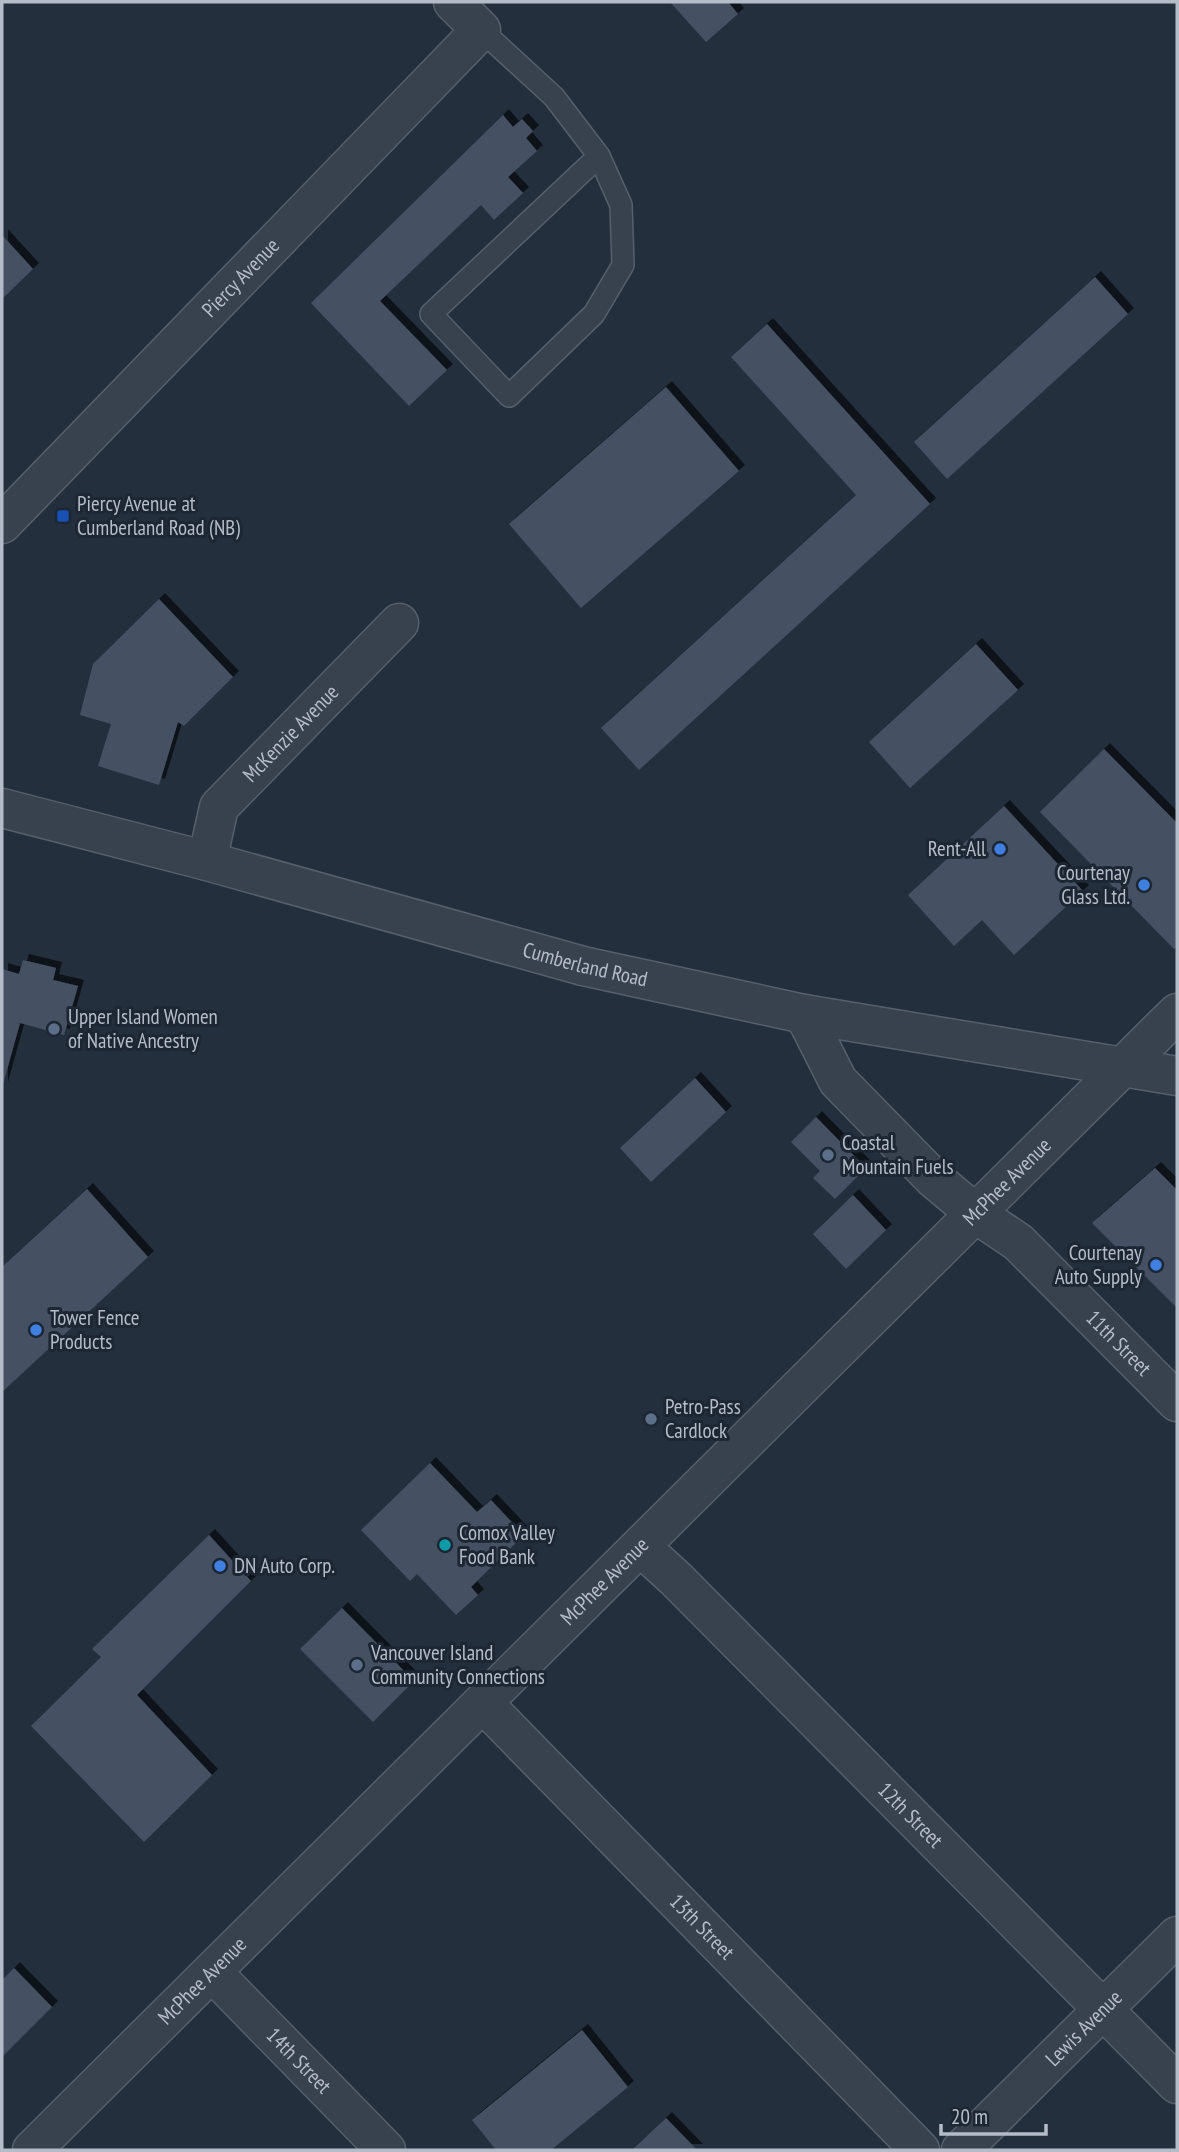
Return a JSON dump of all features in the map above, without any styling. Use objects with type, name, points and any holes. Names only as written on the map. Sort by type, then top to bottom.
[{"type":"street","points":[[453,2],[481,30]]},
{"type":"street","name":"Piercy Avenue","points":[[2,524],[481,30]]},
{"type":"street","name":"McKenzie Avenue","points":[[208,861],[219,807],[399,623]]},
{"type":"street","name":"Cumberland Road","points":[[2,808],[208,861],[583,966],[804,1014],[1177,1076]]},
{"type":"street","name":"McPhee Avenue","points":[[42,2147],[212,1972],[1177,1013]]},
{"type":"street","name":"11th Street","points":[[804,1014],[838,1081],[933,1178],[976,1214],[1018,1242],[1177,1402]]},
{"type":"street","name":"12th Street","points":[[641,1547],[676,1579],[1177,2084]]},
{"type":"street","name":"13th Street","points":[[483,1703],[920,2150]]},
{"type":"street","name":"Lewis Avenue","points":[[961,2150],[1177,1937]]},
{"type":"street","name":"14th Street","points":[[212,1972],[386,2150]]},
{"type":"lane","points":[[481,30],[554,97],[599,156],[621,205],[623,265],[594,314],[509,396],[431,314],[599,156]]},
{"type":"building","points":[[670,2],[728,2],[738,14],[706,42]]},
{"type":"building","points":[[503,115],[513,127],[522,119],[533,131],[526,138],[537,151],[508,177],[523,193],[494,220],[481,205],[380,301],[447,370],[409,406],[311,303]]},
{"type":"building","points":[[2,235],[33,269],[2,299]]},
{"type":"building","points":[[1095,277],[1128,314],[947,479],[914,442]]},
{"type":"building","points":[[767,324],[930,504],[639,770],[601,728],[856,495],[731,357]]},
{"type":"building","points":[[666,387],[739,471],[581,608],[509,524]]},
{"type":"building","points":[[159,599],[233,677],[184,726],[178,722],[159,785],[98,766],[111,724],[80,715],[93,664]]},
{"type":"building","points":[[976,644],[1018,690],[910,788],[869,742]]},
{"type":"building","name":"Courtenay Glass Ltd.","points":[[1104,749],[1177,823],[1177,947],[1174,949],[1040,812]]},
{"type":"building","name":"Rent-All","points":[[1004,806],[1083,891],[1014,955],[982,920],[954,946],[908,895]]},
{"type":"building","name":"Upper Island Women of Native Ancestry","points":[[23,960],[56,968],[53,980],[78,986],[64,1035],[20,1023],[2,1088],[2,969],[19,974]]},
{"type":"building","points":[[695,1078],[726,1112],[651,1182],[620,1148]]},
{"type":"building","name":"Coastal Mountain Fuels","points":[[816,1117],[866,1168],[835,1199],[813,1178],[820,1171],[791,1142]]},
{"type":"building","name":"Courtenay Auto Supply","points":[[1155,1168],[1177,1190],[1177,1308],[1092,1223]]},
{"type":"building","name":"Tower Fence Products","points":[[87,1189],[148,1257],[2,1392],[2,1267]]},
{"type":"building","points":[[853,1195],[886,1230],[846,1269],[813,1234]]},
{"type":"building","name":"Comox Valley Food Bank","points":[[430,1463],[477,1512],[491,1500],[524,1535],[471,1587],[478,1595],[456,1615],[417,1574],[410,1581],[361,1530]]},
{"type":"building","points":[[209,1535],[251,1581],[137,1695],[212,1775],[144,1842],[31,1726],[101,1657],[92,1649]]},
{"type":"building","name":"Vancouver Island Community Connections","points":[[342,1608],[414,1681],[373,1722],[300,1649]]},
{"type":"building","points":[[14,1968],[52,2007],[2,2057],[2,1980]]},
{"type":"building","points":[[582,2030],[628,2087],[551,2150],[496,2150],[472,2120]]},
{"type":"building","points":[[666,2118],[697,2150],[632,2150]]},
{"type":"place","name":"Piercy Avenue at Cumberland Road (NB)","points":[[63,516]]},
{"type":"place","name":"Rent-All","points":[[1000,849]]},
{"type":"place","name":"Courtenay Glass Ltd.","points":[[1144,885]]},
{"type":"place","name":"Upper Island Women of Native Ancestry","points":[[54,1029]]},
{"type":"place","name":"Coastal Mountain Fuels","points":[[828,1155]]},
{"type":"place","name":"Courtenay Auto Supply","points":[[1156,1265]]},
{"type":"place","name":"Tower Fence Products","points":[[36,1330]]},
{"type":"place","name":"Petro-Pass Cardlock","points":[[651,1419]]},
{"type":"place","name":"Comox Valley Food Bank","points":[[445,1545]]},
{"type":"place","name":"DN Auto Corp.","points":[[220,1566]]},
{"type":"place","name":"Vancouver Island Community Connections","points":[[357,1665]]}]
